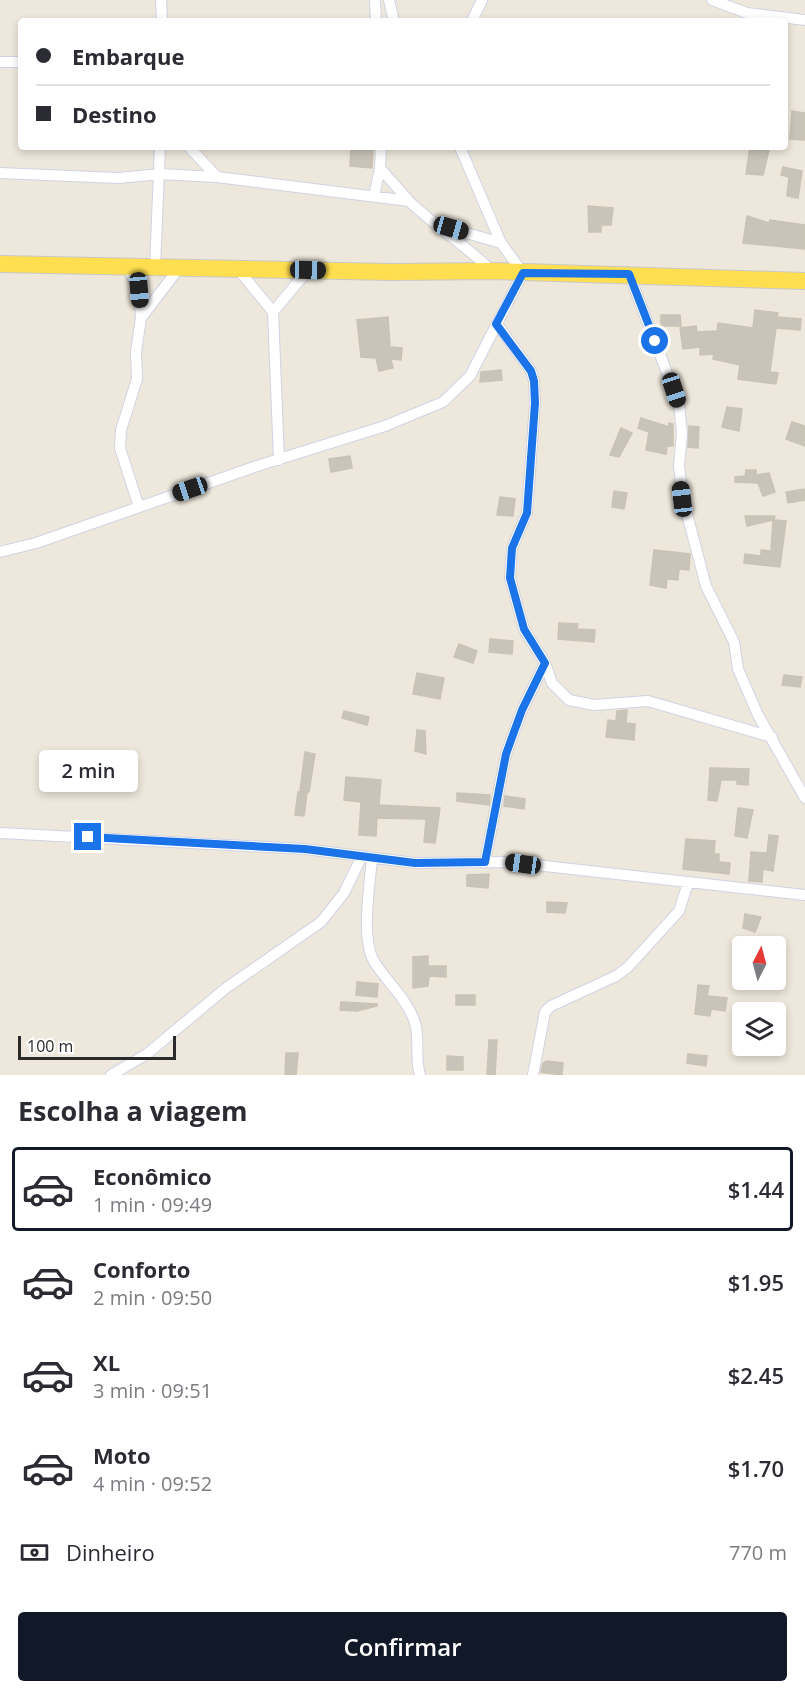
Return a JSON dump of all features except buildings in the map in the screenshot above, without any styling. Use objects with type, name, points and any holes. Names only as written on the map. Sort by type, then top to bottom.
[{"type":"main road","points":[[0,264],[492,271],[805,281]]},
{"type":"street","points":[[161,0],[162,18]]},
{"type":"street","points":[[375,0],[376,18]]},
{"type":"street","points":[[388,0],[393,18]]},
{"type":"street","points":[[473,18],[482,0]]},
{"type":"street","points":[[712,0],[747,13],[805,20]]},
{"type":"street","points":[[0,62],[18,62]]},
{"type":"street","points":[[155,267],[160,150]]},
{"type":"street","points":[[192,150],[217,177]]},
{"type":"street","points":[[374,196],[380,168],[381,150]]},
{"type":"street","points":[[0,552],[36,543],[385,426],[443,402],[470,376],[523,273],[501,243],[461,150]]},
{"type":"street","points":[[380,168],[409,201],[436,225],[467,247],[492,271]]},
{"type":"street","points":[[0,173],[118,178],[160,174],[217,177],[409,201]]},
{"type":"street","points":[[436,225],[501,243]]},
{"type":"street","points":[[127,266],[139,290],[141,318],[136,352],[137,379],[121,430],[120,448],[121,459],[139,507]]},
{"type":"street","points":[[141,318],[180,268]]},
{"type":"street","points":[[238,269],[273,312],[279,460]]},
{"type":"street","points":[[273,312],[308,270]]},
{"type":"street","points":[[629,274],[679,404],[682,434],[679,466],[682,499],[706,586],[734,642],[738,669],[746,689],[805,798]]},
{"type":"street","points":[[496,324],[531,371],[534,381],[535,403],[527,513],[512,548],[510,578],[524,629],[545,663],[552,683],[569,700],[594,705],[648,701],[772,737]]},
{"type":"street","points":[[485,862],[506,754],[522,710],[545,663]]},
{"type":"street","points":[[0,833],[305,849],[415,863],[509,862],[805,895]]},
{"type":"street","points":[[111,1075],[147,1054],[244,975],[321,922],[344,893],[367,857]]},
{"type":"street","points":[[367,857],[370,954],[399,992],[414,1019],[419,1038],[417,1055],[420,1075]]},
{"type":"street","points":[[533,1075],[545,1012],[551,1006],[616,976],[628,968],[679,911],[688,883]]},
{"type":"route","points":[[88,837],[305,849],[415,863],[485,862],[506,754],[522,710],[545,663],[524,629],[512,594],[509,564],[512,548],[527,513],[535,403],[534,381],[531,371],[496,324],[523,273],[629,274],[655,341]]}]
